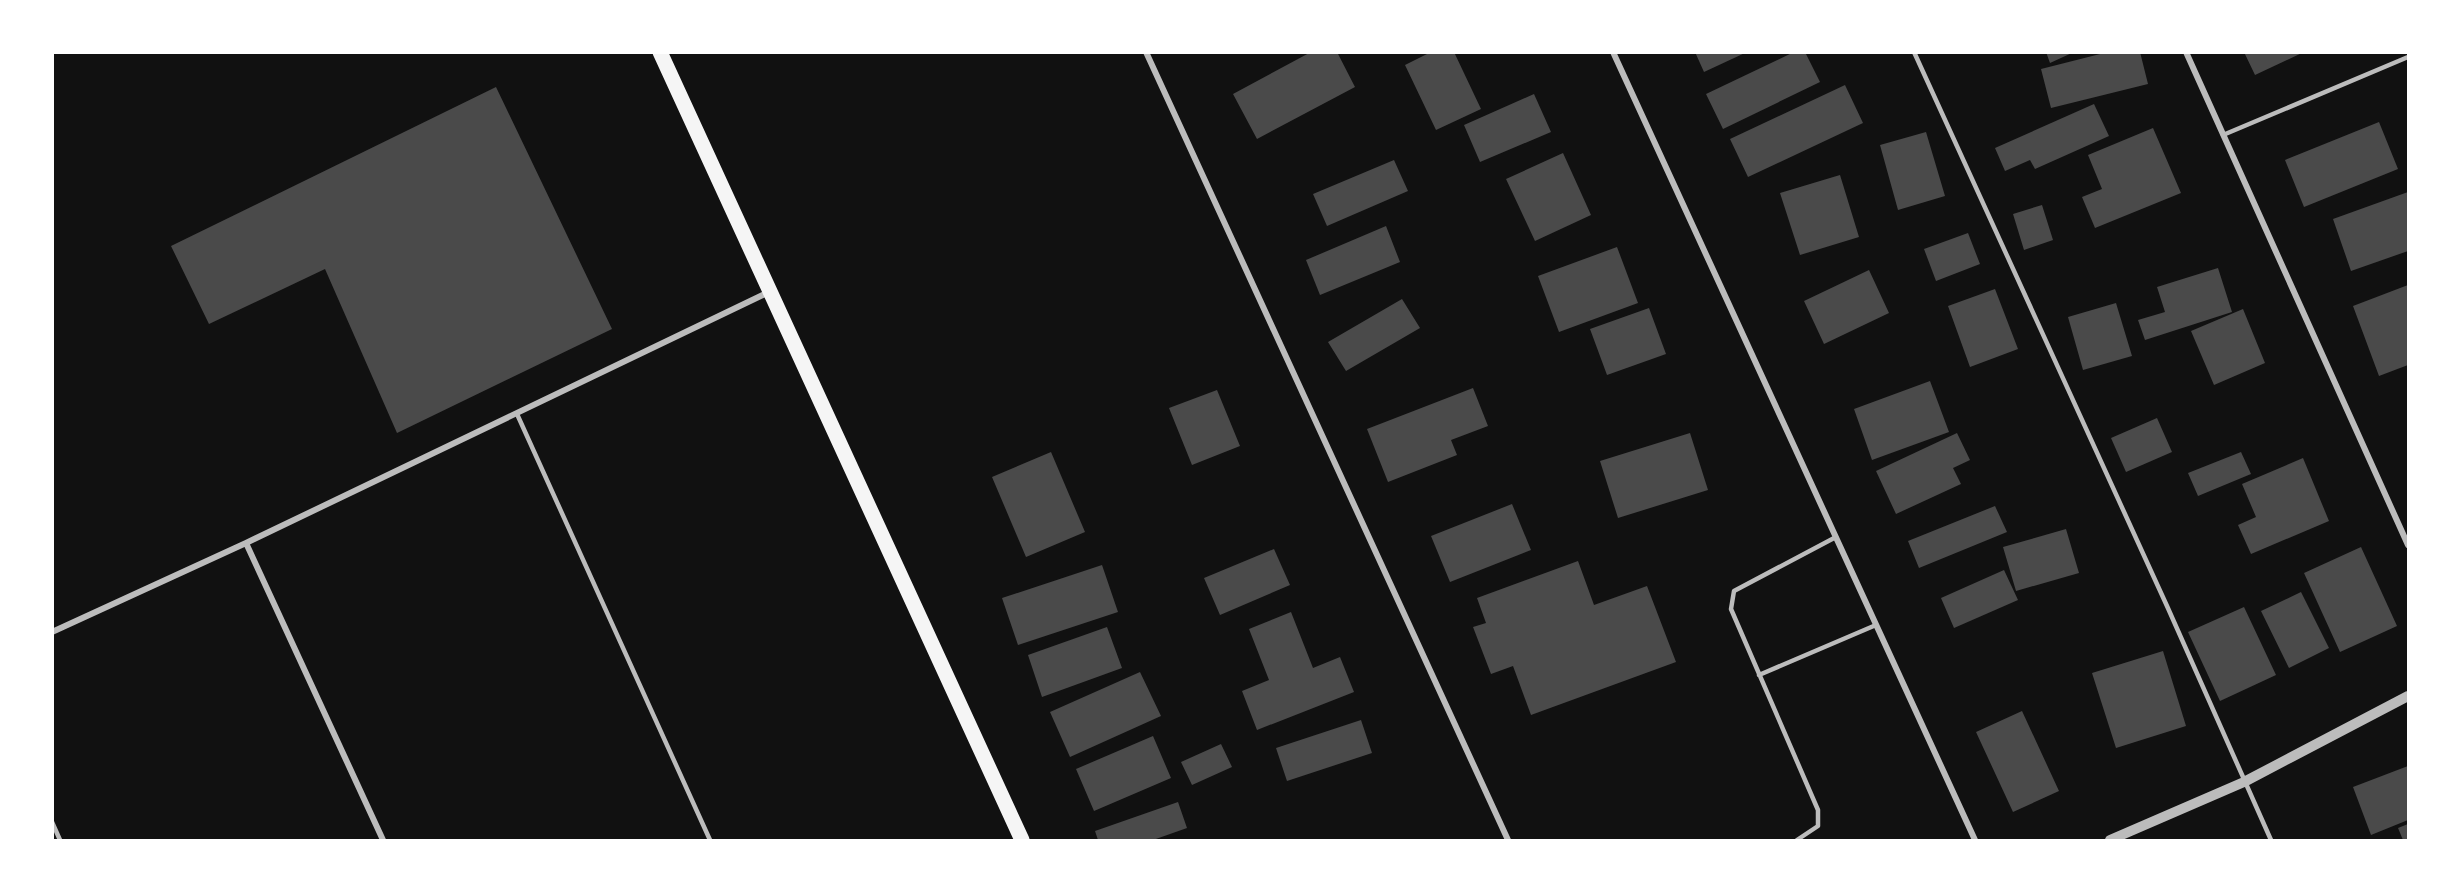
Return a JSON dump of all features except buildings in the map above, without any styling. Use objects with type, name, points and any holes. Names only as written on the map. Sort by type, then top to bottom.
[{"type":"main road","points":[[660,52],[1022,840]]},
{"type":"street","points":[[1146,52],[1508,840]]},
{"type":"street","points":[[1613,52],[1975,840]]},
{"type":"street","points":[[2186,52],[2409,545]]},
{"type":"street","points":[[52,632],[246,543],[769,292]]},
{"type":"street","points":[[246,543],[383,840]]},
{"type":"street","points":[[2110,840],[2244,782],[2409,696]]},
{"type":"lane","points":[[1914,52],[2167,606],[2271,840]]},
{"type":"lane","points":[[2223,135],[2409,57]]},
{"type":"lane","points":[[517,414],[710,840]]},
{"type":"lane","points":[[1797,840],[1818,826],[1818,810],[1731,609],[1734,591],[1836,537]]},
{"type":"lane","points":[[1759,675],[1876,625]]},
{"type":"lane","points":[[52,822],[60,840]]}]
